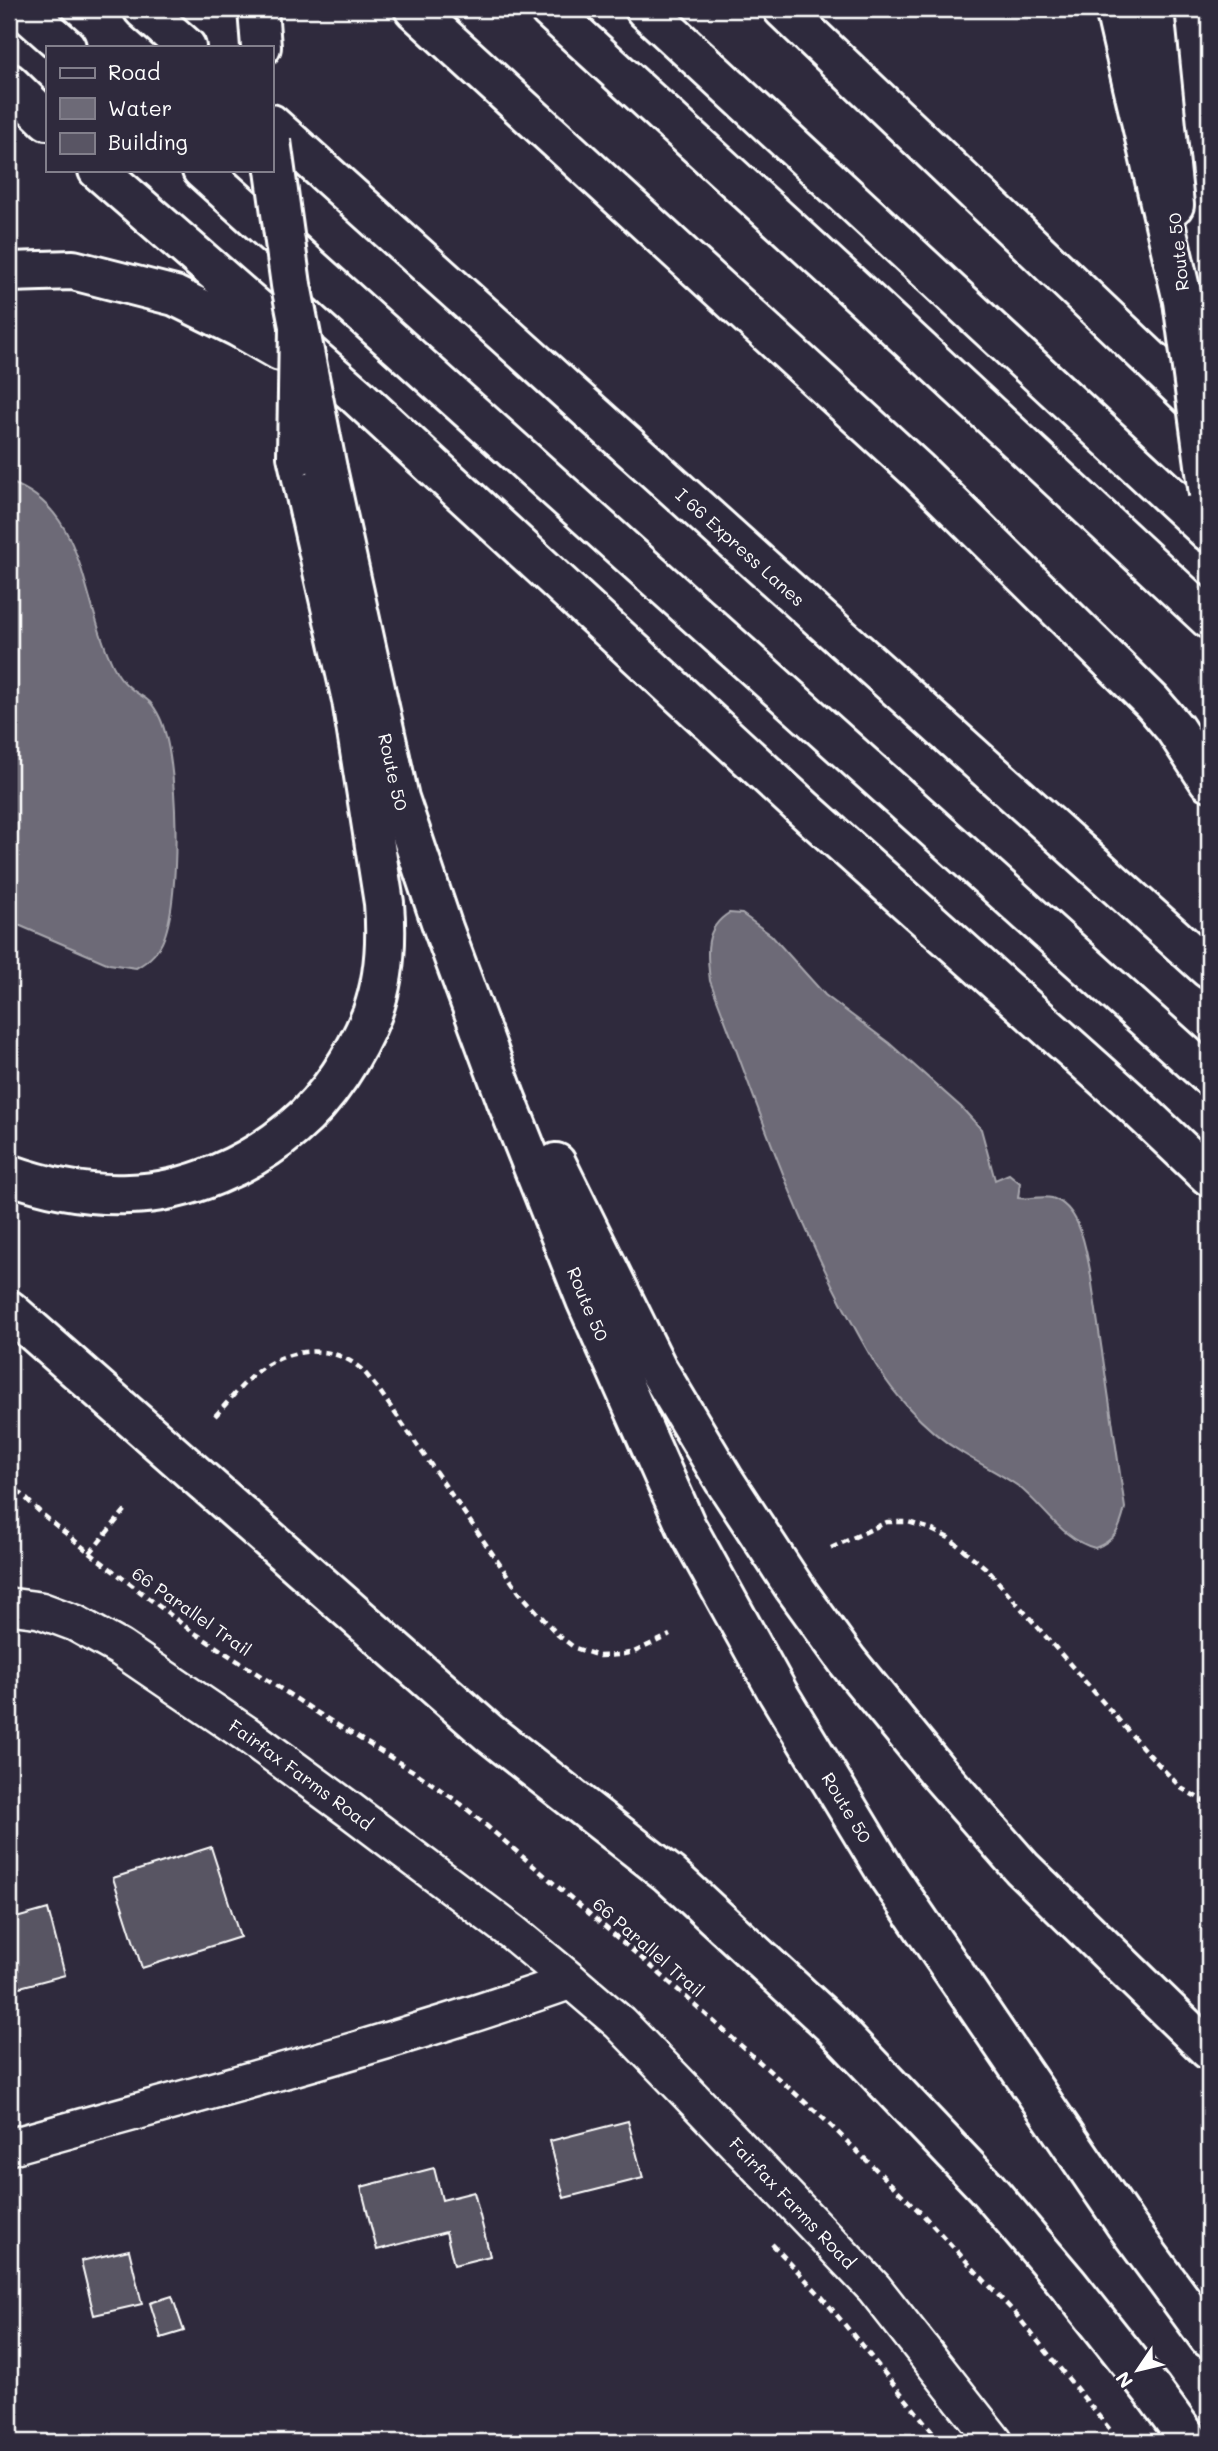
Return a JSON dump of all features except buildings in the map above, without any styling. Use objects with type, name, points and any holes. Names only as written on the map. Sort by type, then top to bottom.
[{"type":"main road","points":[[23,9],[65,46]]},
{"type":"main road","points":[[143,9],[185,46]]},
{"type":"main road","points":[[258,9],[261,46]]},
{"type":"main road","points":[[414,9],[917,470],[1152,702],[1175,729],[1209,781]]},
{"type":"main road","points":[[549,9],[1209,619]]},
{"type":"main road","points":[[645,9],[1209,532]]},
{"type":"main road","points":[[783,9],[1209,415]]},
{"type":"main road","points":[[1115,9],[1183,301]]},
{"type":"main road","name":"Route 50","points":[[1154,9],[1183,301],[1209,494]]},
{"type":"main road","points":[[9,83],[46,119]]},
{"type":"main road","name":"I 66 Express Lanes","points":[[273,126],[1209,969]]},
{"type":"main road","points":[[9,1174],[55,1188],[89,1194],[131,1195],[175,1188],[219,1173],[259,1153],[295,1127],[325,1095],[338,1076],[372,1013],[382,974],[387,936],[384,903],[312,462],[299,328],[273,154]]},
{"type":"main road","points":[[100,172],[357,396],[794,800],[1209,1175]]},
{"type":"main road","points":[[204,172],[1209,1076]]},
{"type":"main road","points":[[9,272],[73,270],[175,296],[238,327],[357,396]]},
{"type":"main road","name":"Route 50","points":[[312,462],[399,798],[443,928],[506,1099],[581,1288],[686,1526],[778,1693],[889,1877],[1126,2225],[1209,2338]]},
{"type":"main road","points":[[443,928],[657,1368],[724,1480],[794,1587],[848,1662],[937,1771],[1022,1868],[1209,2050]]},
{"type":"main road","points":[[9,1310],[489,1733],[670,1874],[832,2025],[993,2196],[1068,2284],[1152,2390],[1189,2442]]},
{"type":"street","name":"Fairfax Farms Road","points":[[9,1605],[40,1610],[75,1623],[120,1647],[245,1733],[350,1810],[512,1932],[571,1981],[620,2023],[874,2288],[995,2442]]},
{"type":"street","points":[[9,2147],[352,2051],[491,2009],[571,1981]]},
{"type":"path","points":[[215,1416],[253,1375],[277,1358],[300,1352],[342,1356],[362,1370],[379,1390],[519,1592],[558,1635],[575,1648],[599,1656],[634,1652],[670,1635]]},
{"type":"path","name":"66 Parallel Trail","points":[[9,1482],[42,1514],[190,1630],[461,1804],[660,1974],[824,2118],[923,2215],[1014,2312],[1120,2442]]},
{"type":"path","points":[[90,1553],[127,1508]]},
{"type":"path","points":[[831,1548],[887,1522],[908,1522],[949,1538],[987,1569],[1181,1788],[1209,1804]]},
{"type":"path","points":[[772,2245],[822,2297],[941,2442]]},
{"type":"water","points":[[9,482],[34,494],[53,512],[67,533],[113,666],[132,690],[152,704],[166,737],[176,827],[173,891],[162,943],[153,956],[136,968],[109,964],[9,921]]},
{"type":"water","points":[[729,913],[742,914],[771,935],[825,995],[889,1043],[961,1107],[981,1129],[995,1180],[1009,1174],[1020,1183],[1018,1198],[1052,1198],[1061,1203],[1075,1218],[1090,1270],[1125,1508],[1116,1533],[1102,1545],[1095,1548],[1073,1538],[1018,1486],[941,1438],[897,1395],[872,1359],[824,1269],[806,1228],[772,1147],[710,981],[708,952],[711,934],[721,919]]}]
